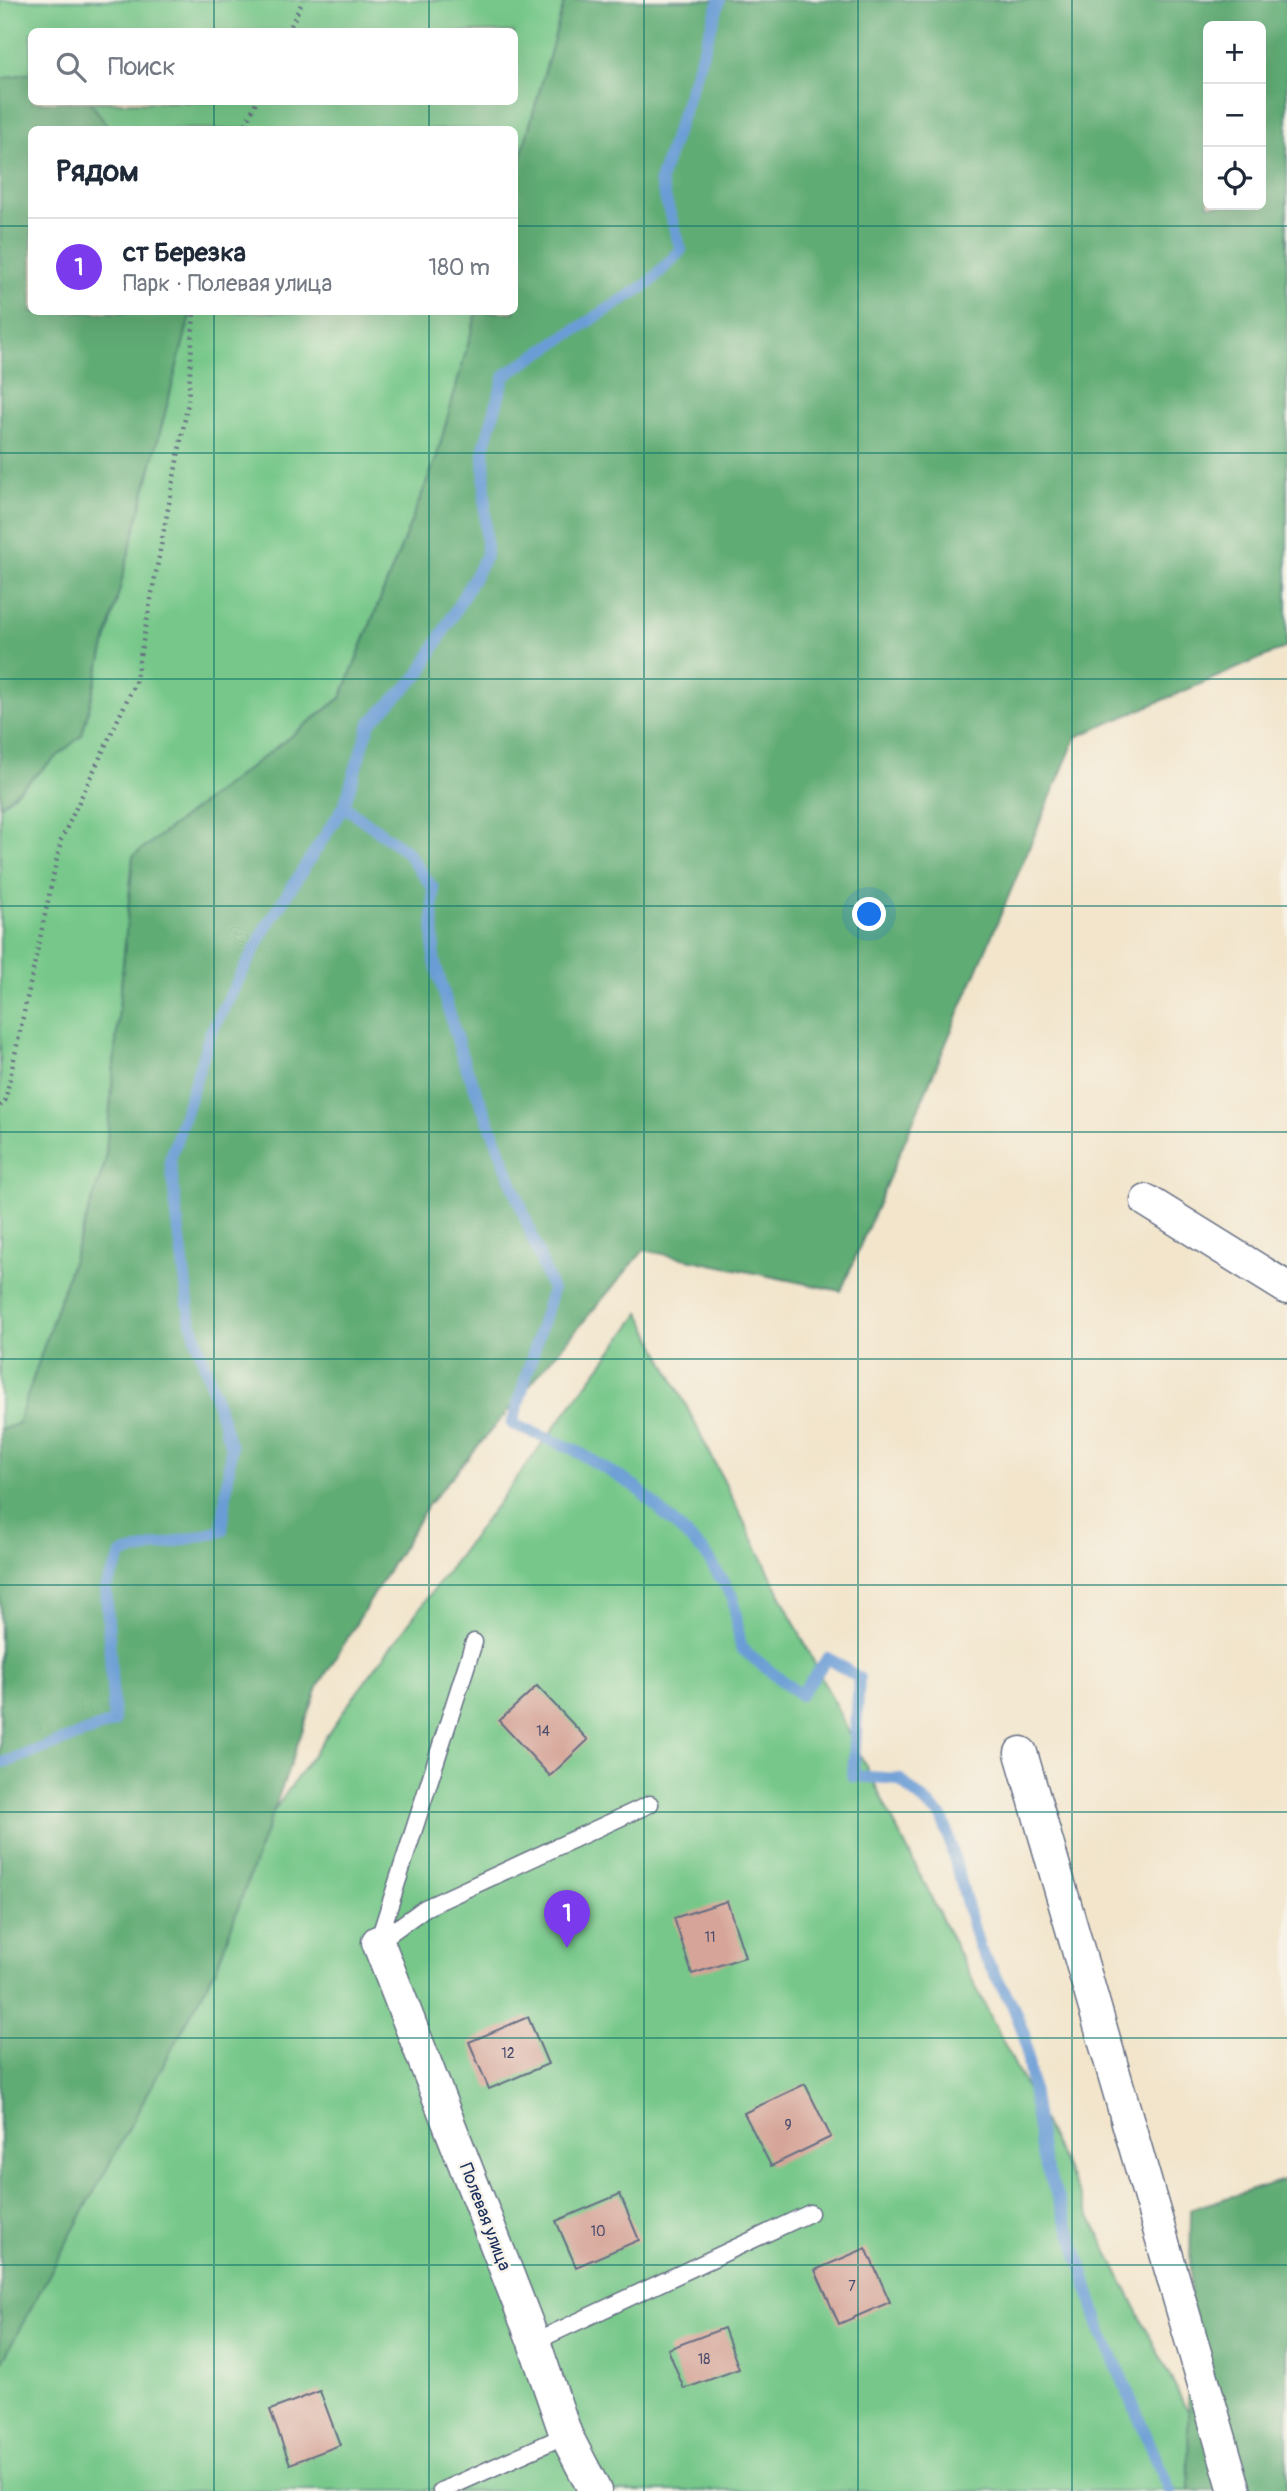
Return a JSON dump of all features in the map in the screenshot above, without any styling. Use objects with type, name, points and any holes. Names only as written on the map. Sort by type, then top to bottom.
[{"type":"street","points":[[1147,1201],[1287,1288]]},
{"type":"street","points":[[1021,1753],[1235,2491]]},
{"type":"street","name":"Полевая улица","points":[[378,1942],[534,2342],[566,2435],[595,2491]]},
{"type":"lane","points":[[378,1942],[474,1642]]},
{"type":"lane","points":[[378,1942],[425,1908],[650,1804]]},
{"type":"lane","points":[[534,2342],[810,2213]]},
{"type":"lane","points":[[441,2491],[566,2435]]},
{"type":"path","points":[[290,28],[303,0]]},
{"type":"path","points":[[245,126],[255,105]]},
{"type":"path","points":[[0,1106],[5,1101],[61,839],[135,683],[188,403],[194,315]]},
{"type":"green space","points":[[0,0],[565,0],[518,167],[518,126],[108,126],[92,105],[518,105],[518,28],[28,28],[28,74],[0,79]]},
{"type":"green space","points":[[565,0],[1287,0],[1287,647],[1076,737],[841,1291],[644,1250],[428,1505],[319,1685],[217,1966],[0,2365],[0,1430],[18,1424],[105,1163],[133,856],[341,698],[436,459],[476,315],[518,315],[518,167]]},
{"type":"green space","points":[[28,74],[28,105],[92,105],[108,126],[28,126],[28,315],[190,315],[82,735],[0,806],[0,79]]},
{"type":"green space","points":[[190,315],[476,315],[436,459],[341,698],[133,856],[105,1163],[18,1424],[0,1430],[0,806],[82,734]]},
{"type":"green space","points":[[640,1313],[1227,2491],[0,2491],[0,2201],[355,1695]]},
{"type":"green space","points":[[1287,2179],[1287,2491],[1189,2491],[1191,2209]]},
{"type":"building","points":[[537,1686],[588,1740],[550,1776],[499,1721]]},
{"type":"building","points":[[727,1901],[745,1957],[692,1974],[674,1918]]},
{"type":"building","points":[[528,2017],[548,2064],[489,2089],[469,2042]]},
{"type":"building","points":[[805,2084],[831,2137],[771,2166],[744,2113]]},
{"type":"building","points":[[620,2194],[639,2240],[576,2267],[556,2221]]},
{"type":"building","points":[[866,2248],[890,2302],[839,2324],[815,2270]]},
{"type":"building","points":[[724,2328],[739,2369],[684,2389],[668,2349]]},
{"type":"building","points":[[320,2391],[340,2445],[290,2464],[270,2410]]},
{"type":"waterway","points":[[0,1764],[114,1722],[106,1587],[122,1554],[222,1531],[231,1447],[190,1318],[170,1160],[210,1034],[266,927],[344,806],[370,723],[419,675],[486,556],[484,448],[505,375],[649,283],[681,250],[660,181],[720,0]]},
{"type":"waterway","points":[[344,806],[406,851],[433,888],[434,959],[462,1057],[552,1290],[512,1424],[573,1449],[636,1487],[705,1553],[733,1598],[741,1648],[800,1695],[828,1658],[859,1678],[853,1776],[899,1779],[943,1818],[979,1947],[1012,2004],[1024,2034],[1042,2156],[1074,2241],[1099,2325],[1170,2491]]},
{"type":"place","name":"ст Березка","points":[[567,1948]]}]
